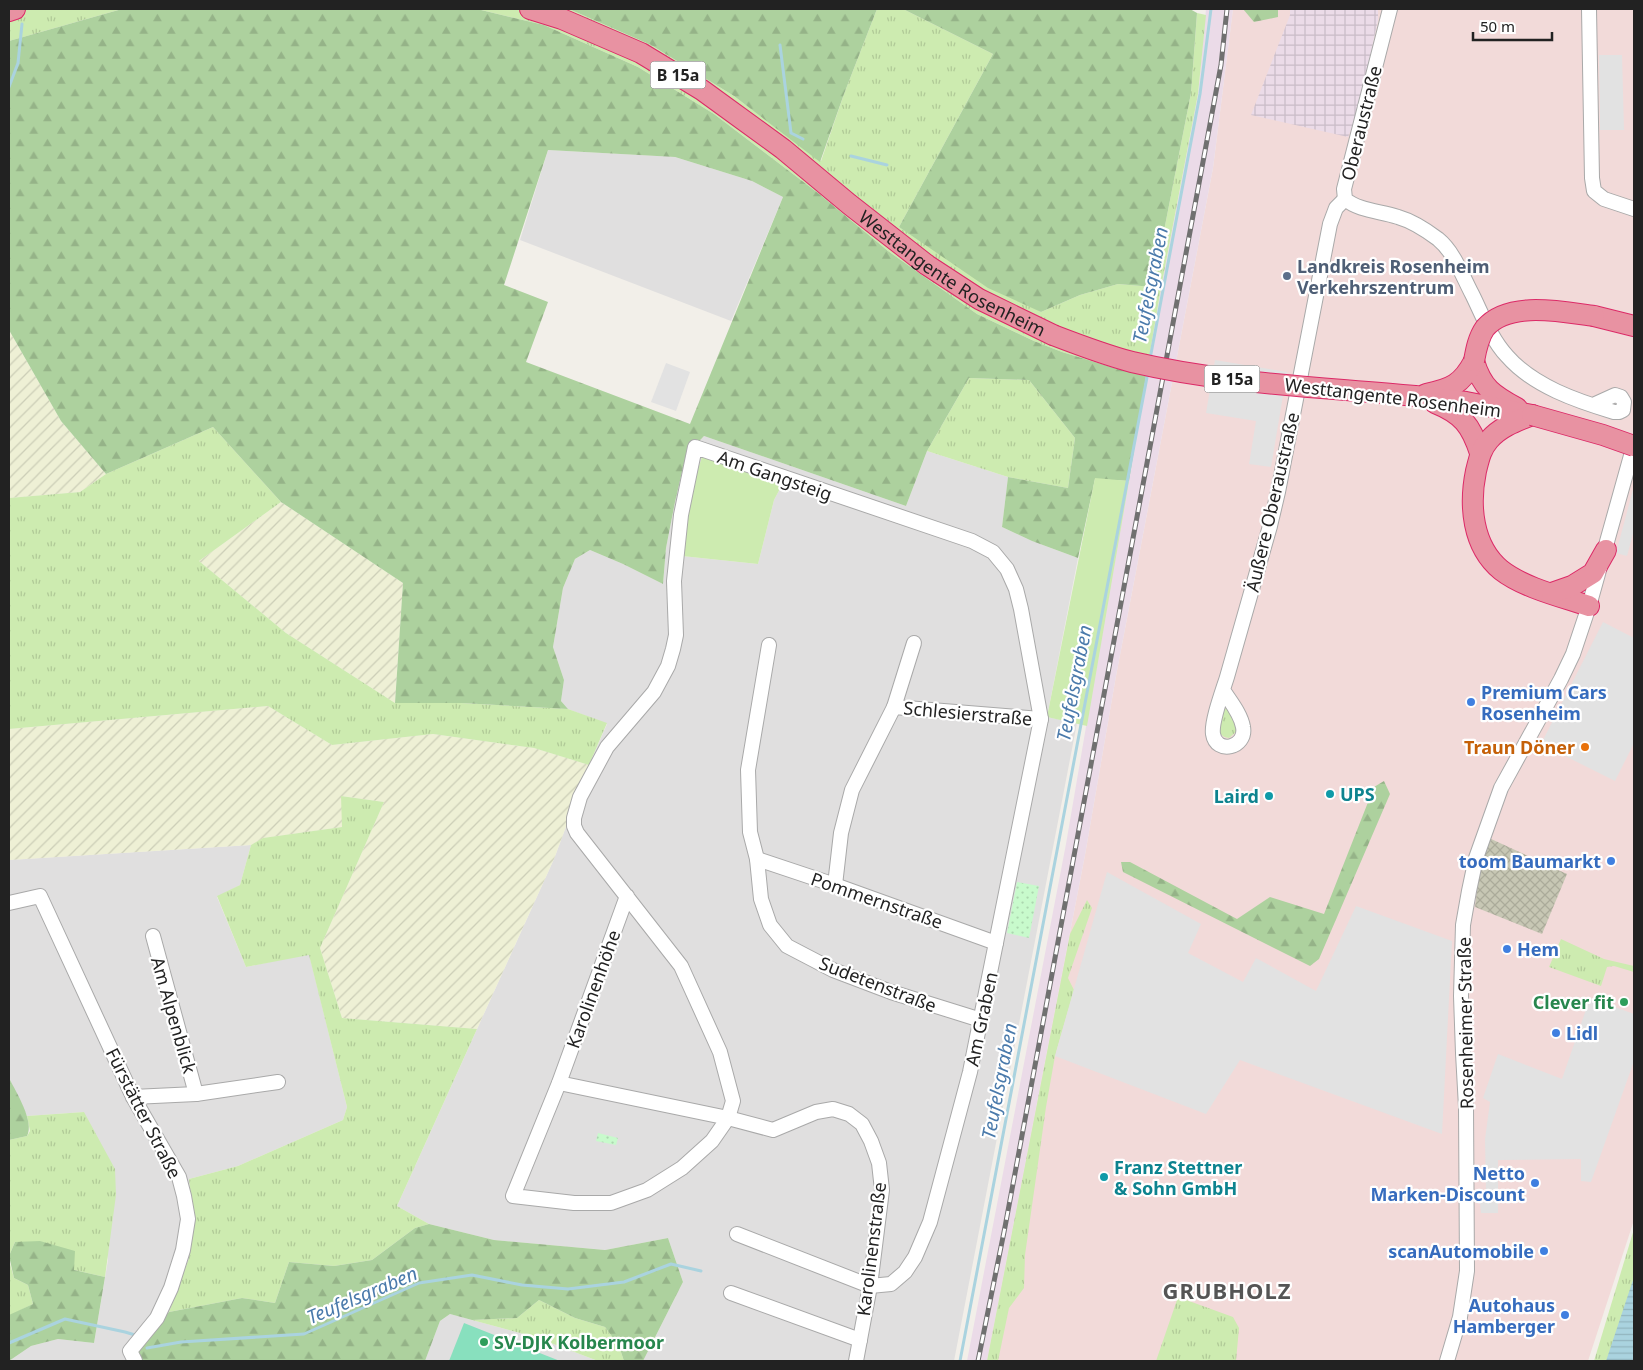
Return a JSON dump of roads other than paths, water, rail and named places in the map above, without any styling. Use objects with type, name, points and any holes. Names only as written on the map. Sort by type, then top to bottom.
[{"type":"highway","points":[[9,10],[15,9]]},
{"type":"highway","name":"Westtangente Rosenheim","points":[[530,9],[562,19],[641,52],[702,90],[783,149],[926,265],[979,299],[1019,320],[1080,346],[1133,362],[1196,374],[1254,382],[1466,402],[1532,416],[1603,435],[1634,446]]},
{"type":"highway","points":[[1415,396],[1439,391],[1454,385],[1462,379],[1474,361],[1476,348],[1484,330],[1491,322],[1512,312],[1542,310],[1594,316],[1632,325]]},
{"type":"highway","points":[[1474,361],[1479,378],[1489,390],[1502,400],[1532,416]]},
{"type":"highway","points":[[1415,396],[1456,413],[1471,430],[1480,452]]},
{"type":"highway","points":[[1532,416],[1500,430],[1480,452],[1472,498],[1475,526],[1480,542],[1500,569],[1516,579],[1589,606]]},
{"type":"highway","points":[[1552,593],[1572,586],[1593,573],[1606,550]]},
{"type":"street","name":"Oberaustraße","points":[[1390,9],[1344,189],[1345,199],[1353,205],[1399,217],[1413,223],[1440,240],[1454,260],[1497,343],[1506,356],[1518,367],[1542,383],[1592,404]]},
{"type":"street","points":[[1589,9],[1592,178],[1594,191],[1604,199],[1634,208]]},
{"type":"street","name":"Äußere Oberaustraße","points":[[1223,690],[1278,492],[1330,224],[1336,208],[1345,199]]},
{"type":"street","name":"Rosenheimer Straße","points":[[1448,1361],[1460,1317],[1467,1271],[1466,1107],[1462,1053],[1461,996],[1464,925],[1468,891],[1478,850],[1501,788],[1573,654],[1606,550],[1634,446]]},
{"type":"street","name":"Am Gangsteig","points":[[607,747],[654,692],[668,666],[674,649],[676,635],[674,581],[680,524],[695,448],[972,541],[993,552],[1007,569],[1016,589],[1041,719]]},
{"type":"street","name":"Schlesierstraße","points":[[835,885],[841,832],[852,790],[894,707],[914,643]]},
{"type":"street","name":"Sudetenstraße","points":[[769,645],[748,770],[750,832],[757,859],[761,899],[770,925],[787,946],[833,970],[891,992],[981,1020]]},
{"type":"street","name":"Schlesierstraße","points":[[894,707],[1041,719]]},
{"type":"street","name":"Am Graben","points":[[870,1286],[891,1284],[905,1272],[915,1257],[930,1222],[970,1072],[1041,719]]},
{"type":"street","name":"Karolinenhöhe","points":[[607,747],[580,797],[574,818],[574,826],[681,966],[720,1052],[733,1101],[728,1118],[712,1141],[682,1168],[647,1190],[611,1202],[574,1203],[513,1196],[559,1083],[627,896]]},
{"type":"street","name":"Pommernstraße","points":[[757,859],[996,943]]},
{"type":"street","name":"Fürstätter Straße","points":[[9,903],[40,896],[133,1097],[179,1177],[188,1219],[183,1250],[171,1288],[157,1318],[130,1352],[135,1361]]},
{"type":"street","name":"Am Alpenblick","points":[[152,936],[196,1094]]},
{"type":"street","name":"Am Alpenblick","points":[[133,1097],[196,1094],[278,1082]]},
{"type":"street","points":[[559,1083],[728,1118]]},
{"type":"street","name":"Karolinenstraße","points":[[728,1118],[773,1130],[816,1112],[833,1109],[849,1114],[862,1124],[871,1141],[879,1163],[882,1190],[870,1286],[856,1361]]},
{"type":"street","points":[[737,1234],[870,1286]]},
{"type":"street","name":"Karolinenstraße","points":[[731,1293],[860,1340]]},
{"type":"water","points":[[1634,1277],[1634,1361],[1606,1361]]},
{"type":"waterway","name":"Teufelsgraben","points":[[1150,359],[1200,94],[1211,9]]},
{"type":"waterway","points":[[9,87],[18,63],[22,24]]},
{"type":"waterway","points":[[780,45],[791,133],[803,139]]},
{"type":"waterway","points":[[851,156],[887,165]]},
{"type":"waterway","name":"Teufelsgraben","points":[[960,1361],[1148,372]]},
{"type":"waterway","name":"Teufelsgraben","points":[[147,1348],[181,1342],[304,1334],[419,1283],[472,1275],[522,1285],[568,1289],[624,1282],[671,1264],[701,1271]]},
{"type":"waterway","name":"Teufelsgraben","points":[[9,1343],[65,1319],[135,1335]]},
{"type":"railway","points":[[978,1361],[1005,1227],[1221,65],[1227,9]]},
{"type":"place","name":"Landkreis Rosenheim Verkehrszentrum","points":[[1287,276]]},
{"type":"place","name":"Premium Cars Rosenheim","points":[[1471,702]]},
{"type":"place","name":"Traun Döner","points":[[1585,747]]},
{"type":"place","name":"UPS","points":[[1330,794]]},
{"type":"place","name":"Laird","points":[[1269,796]]},
{"type":"place","name":"toom Baumarkt","points":[[1611,861]]},
{"type":"place","name":"Hem","points":[[1507,949]]},
{"type":"place","name":"Clever fit","points":[[1624,1002]]},
{"type":"place","name":"Lidl","points":[[1556,1033]]},
{"type":"place","name":"Franz Stettner & Sohn GmbH","points":[[1104,1177]]},
{"type":"place","name":"Netto Marken-Discount","points":[[1535,1183]]},
{"type":"place","name":"scanAutomobile","points":[[1544,1251]]},
{"type":"place","name":"Autohaus Hamberger","points":[[1565,1315]]},
{"type":"place","name":"SV-DJK Kolbermoor","points":[[484,1342]]},
{"type":"district","name":"GRUBHOLZ","points":[[1227,1290]]}]
